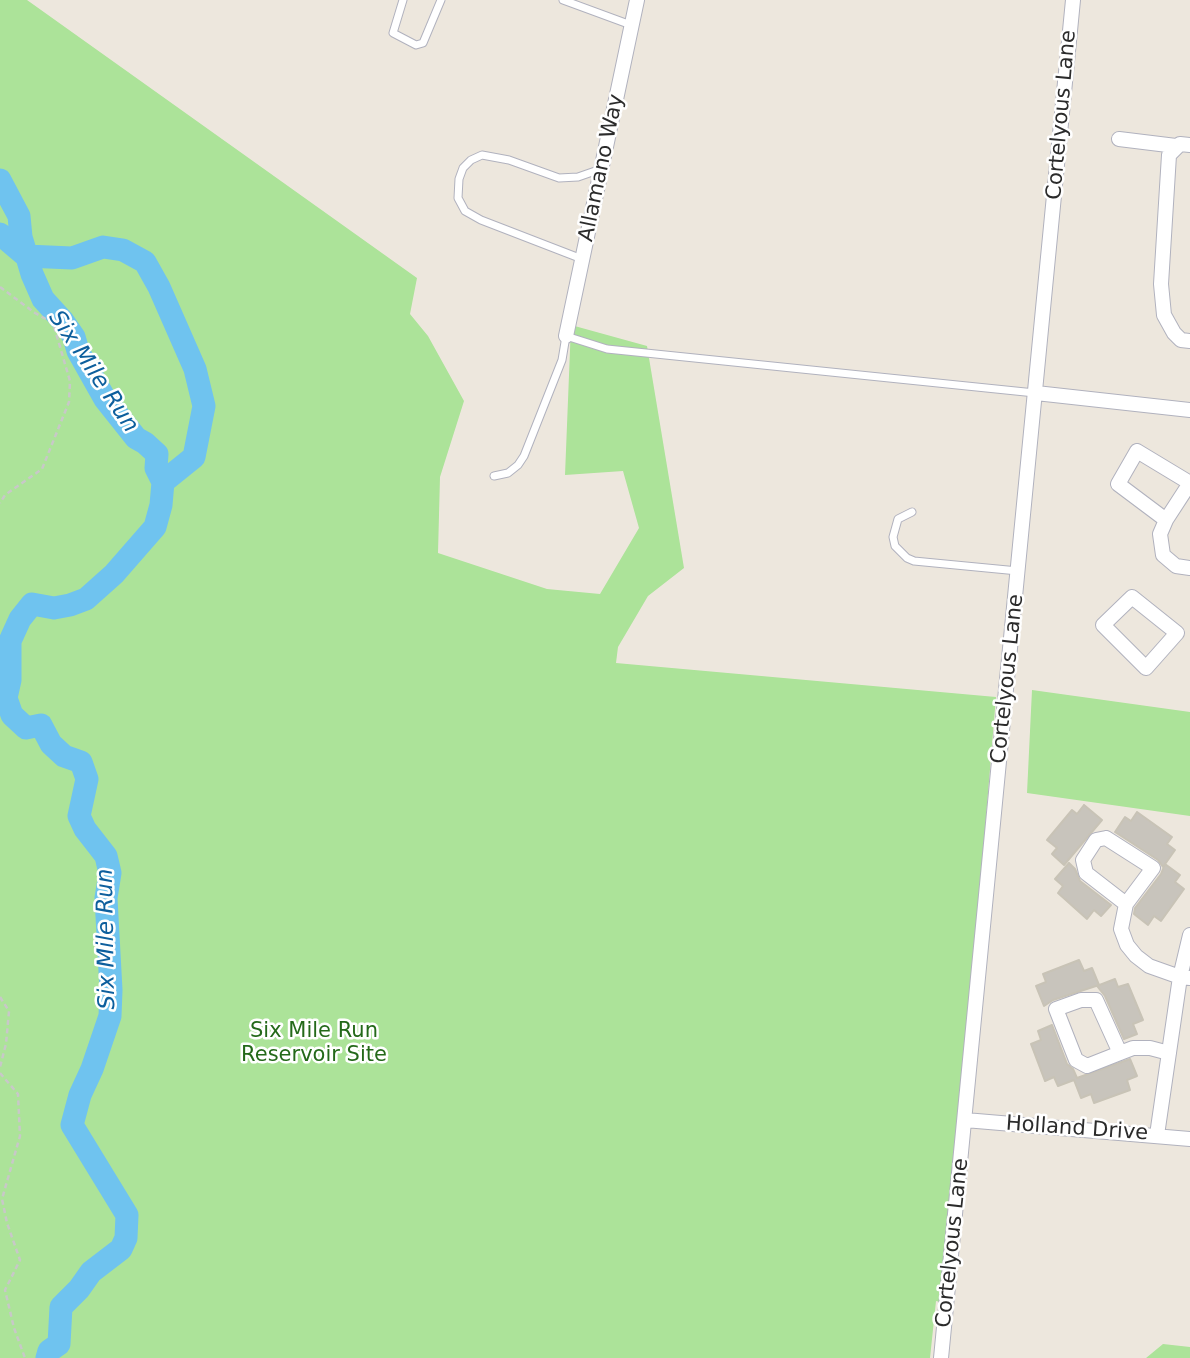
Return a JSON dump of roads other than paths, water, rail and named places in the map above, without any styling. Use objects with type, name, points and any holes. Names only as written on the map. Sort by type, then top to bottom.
[{"type":"street","name":"Allamano Way","points":[[566,336],[637,0]]},
{"type":"street","name":"Cortelyous Lane","points":[[942,1358],[1073,0]]},
{"type":"street","points":[[1119,139],[1183,146]]},
{"type":"street","points":[[1183,146],[1169,155],[1161,304],[1174,334],[1181,340],[1190,341]]},
{"type":"street","points":[[1036,393],[1190,410]]},
{"type":"street","points":[[1166,520],[1118,484],[1137,451],[1190,483],[1160,534],[1163,555],[1176,566],[1190,568]]},
{"type":"street","points":[[1132,597],[1183,630],[1146,668],[1103,625],[1132,597]]},
{"type":"street","points":[[1126,904],[1086,873],[1083,860],[1096,840],[1106,838],[1153,868],[1126,904],[1121,929],[1136,956],[1149,966],[1185,978]]},
{"type":"street","points":[[1157,1135],[1190,935]]},
{"type":"street","points":[[1120,1053],[1096,1000],[1081,1000],[1056,1009],[1076,1060],[1087,1066],[1133,1048],[1150,1048],[1169,1053]]},
{"type":"street","name":"Holland Drive","points":[[965,1120],[1190,1139]]},
{"type":"lane","points":[[403,0],[393,33],[416,44],[423,43],[441,0]]},
{"type":"lane","points":[[563,0],[631,25]]},
{"type":"lane","points":[[582,259],[481,220],[465,211],[458,198],[458,179],[471,160],[482,155],[495,155],[559,178],[578,177],[601,169]]},
{"type":"lane","points":[[494,477],[508,473],[524,456],[562,360],[566,336],[607,349],[1036,393]]},
{"type":"lane","points":[[912,512],[898,519],[894,537],[895,545],[907,558],[940,564],[977,565],[1018,571]]},
{"type":"waterway","name":"Six Mile Run","points":[[0,180],[19,216],[21,237],[43,299],[74,337],[78,351],[105,399],[136,438],[157,454],[156,468],[163,482],[155,527],[114,574],[86,599],[70,605],[54,608],[32,604],[20,619],[10,641],[10,680],[6,698],[12,715],[26,728],[41,725],[51,744],[64,756],[81,762],[87,779],[79,816],[85,829],[106,856],[110,873],[106,898],[110,1016],[80,1095],[72,1125],[127,1215],[126,1238],[121,1249],[91,1272],[61,1307],[59,1344],[49,1351],[47,1358]]},
{"type":"waterway","name":"Six Mile Run","points":[[0,234],[26,256],[72,258],[103,247],[123,250],[145,262],[195,369],[204,406],[194,457],[163,482]]},
{"type":"park label","name":"Six Mile Run Reservoir Site","points":[[314,1044]]}]
